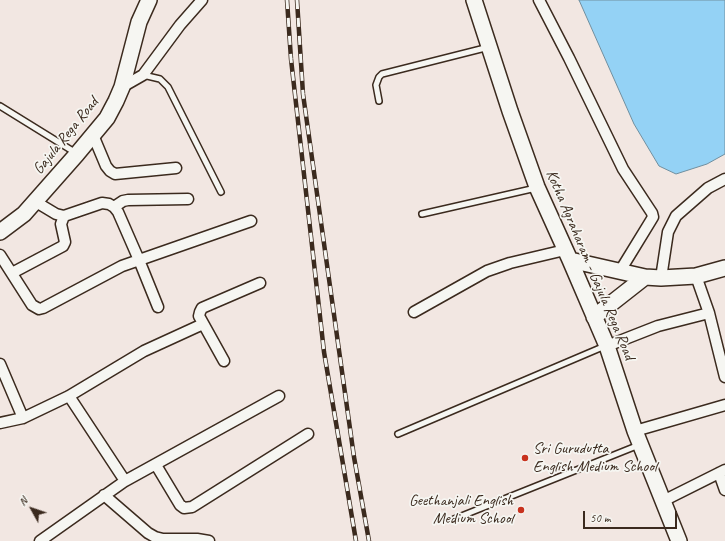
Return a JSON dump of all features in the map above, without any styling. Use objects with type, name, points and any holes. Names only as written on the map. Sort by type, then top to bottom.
[{"type":"main road","name":"Gajula Rega Road","points":[[0,232],[24,214],[36,202],[107,118],[122,87],[139,22],[148,0]]},
{"type":"main road","name":"Kotha Agraharam - Gajula Rega Road","points":[[474,0],[537,187],[607,346],[638,437],[679,541]]},
{"type":"main road","points":[[568,255],[644,277],[661,278],[696,276],[725,268]]},
{"type":"main road","points":[[594,317],[644,277]]},
{"type":"street","points":[[122,87],[143,75],[180,25],[202,0]]},
{"type":"street","points":[[539,0],[570,58],[618,158],[652,213],[653,217],[620,271]]},
{"type":"street","points":[[93,135],[106,166],[115,174],[176,168]]},
{"type":"street","points":[[661,278],[668,232],[676,216],[708,188],[725,179]]},
{"type":"street","points":[[114,207],[124,200],[188,199]]},
{"type":"street","points":[[36,202],[56,214],[64,216],[102,203],[109,204],[114,207],[118,212],[158,307]]},
{"type":"street","points":[[12,273],[63,246],[65,242],[61,224],[64,216]]},
{"type":"street","points":[[0,255],[32,305],[39,309],[111,272],[139,260],[251,221]]},
{"type":"street","points":[[414,312],[487,271],[510,263],[568,255]]},
{"type":"street","points":[[696,276],[709,313],[725,377]]},
{"type":"street","points":[[224,362],[199,316],[202,308],[260,283]]},
{"type":"street","points":[[607,346],[658,326],[709,313]]},
{"type":"street","points":[[0,423],[23,418],[69,396],[144,352],[203,324]]},
{"type":"street","points":[[0,364],[4,383],[23,418]]},
{"type":"street","points":[[69,396],[125,482]]},
{"type":"street","points":[[40,541],[104,495],[125,482],[279,396]]},
{"type":"street","points":[[638,437],[725,405]]},
{"type":"street","points":[[156,464],[180,505],[184,508],[192,507],[308,434]]},
{"type":"street","points":[[663,501],[722,472],[725,490]]},
{"type":"street","points":[[104,495],[148,533],[162,540],[197,538],[209,541]]},
{"type":"lane","points":[[379,101],[376,85],[382,74],[489,47]]},
{"type":"lane","points":[[143,75],[160,79],[168,86],[221,192]]},
{"type":"lane","points":[[0,106],[77,154]]},
{"type":"lane","points":[[422,214],[537,187]]},
{"type":"lane","points":[[398,434],[607,346]]},
{"type":"lane","points":[[454,519],[638,437]]},
{"type":"water","points":[[579,0],[725,0],[725,154],[707,164],[676,174],[659,166],[634,124]]},
{"type":"railway","points":[[287,0],[291,59],[324,352],[356,541]]},
{"type":"railway","points":[[297,0],[303,94],[354,457],[369,541]]},
{"type":"place","name":"Sri Gurudutta English Medium School","points":[[525,458]]},
{"type":"place","name":"Geethanjali English Medium School","points":[[521,510]]}]
